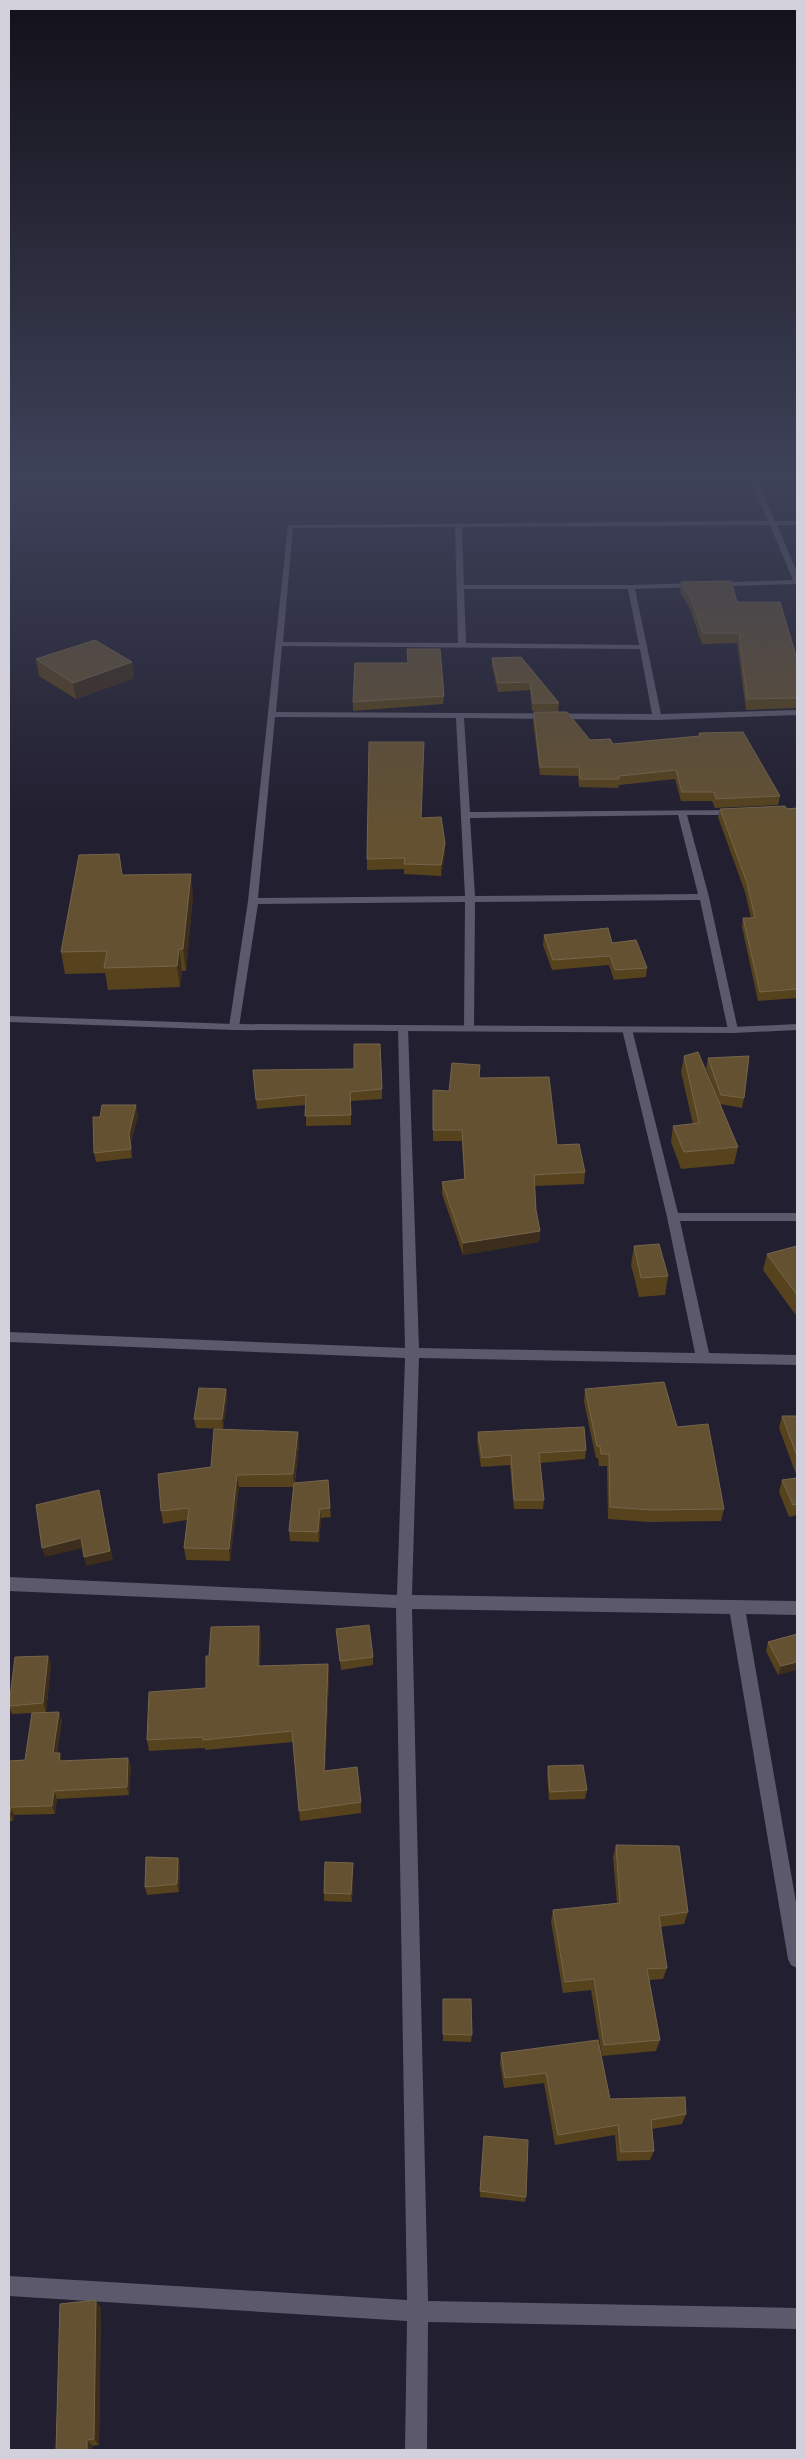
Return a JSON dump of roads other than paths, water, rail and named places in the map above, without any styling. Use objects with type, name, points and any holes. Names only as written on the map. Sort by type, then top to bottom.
[{"type":"street","points":[[234,1027],[253,901],[284,592]]},
{"type":"street","points":[[460,592],[462,645]]},
{"type":"street","points":[[632,592],[657,717]]},
{"type":"street","points":[[279,644],[643,647]]},
{"type":"street","points":[[272,714],[657,717],[797,713]]},
{"type":"street","points":[[460,716],[470,899],[469,1028]]},
{"type":"street","points":[[465,815],[682,814],[749,811]]},
{"type":"street","points":[[682,814],[704,897],[733,1030]]},
{"type":"street","points":[[253,901],[704,897]]},
{"type":"street","points":[[9,1018],[234,1027],[733,1030],[797,1027]]},
{"type":"street","points":[[404,1028],[412,1353],[404,1602],[418,2311],[416,2450]]},
{"type":"street","points":[[627,1029],[673,1217],[703,1358]]},
{"type":"street","points":[[673,1217],[797,1218]]},
{"type":"street","points":[[9,1337],[412,1353],[797,1360]]},
{"type":"street","points":[[9,1584],[404,1602],[797,1608]]},
{"type":"street","points":[[737,1607],[796,1938],[797,1959]]},
{"type":"street","points":[[9,2286],[418,2311],[797,2318]]}]
